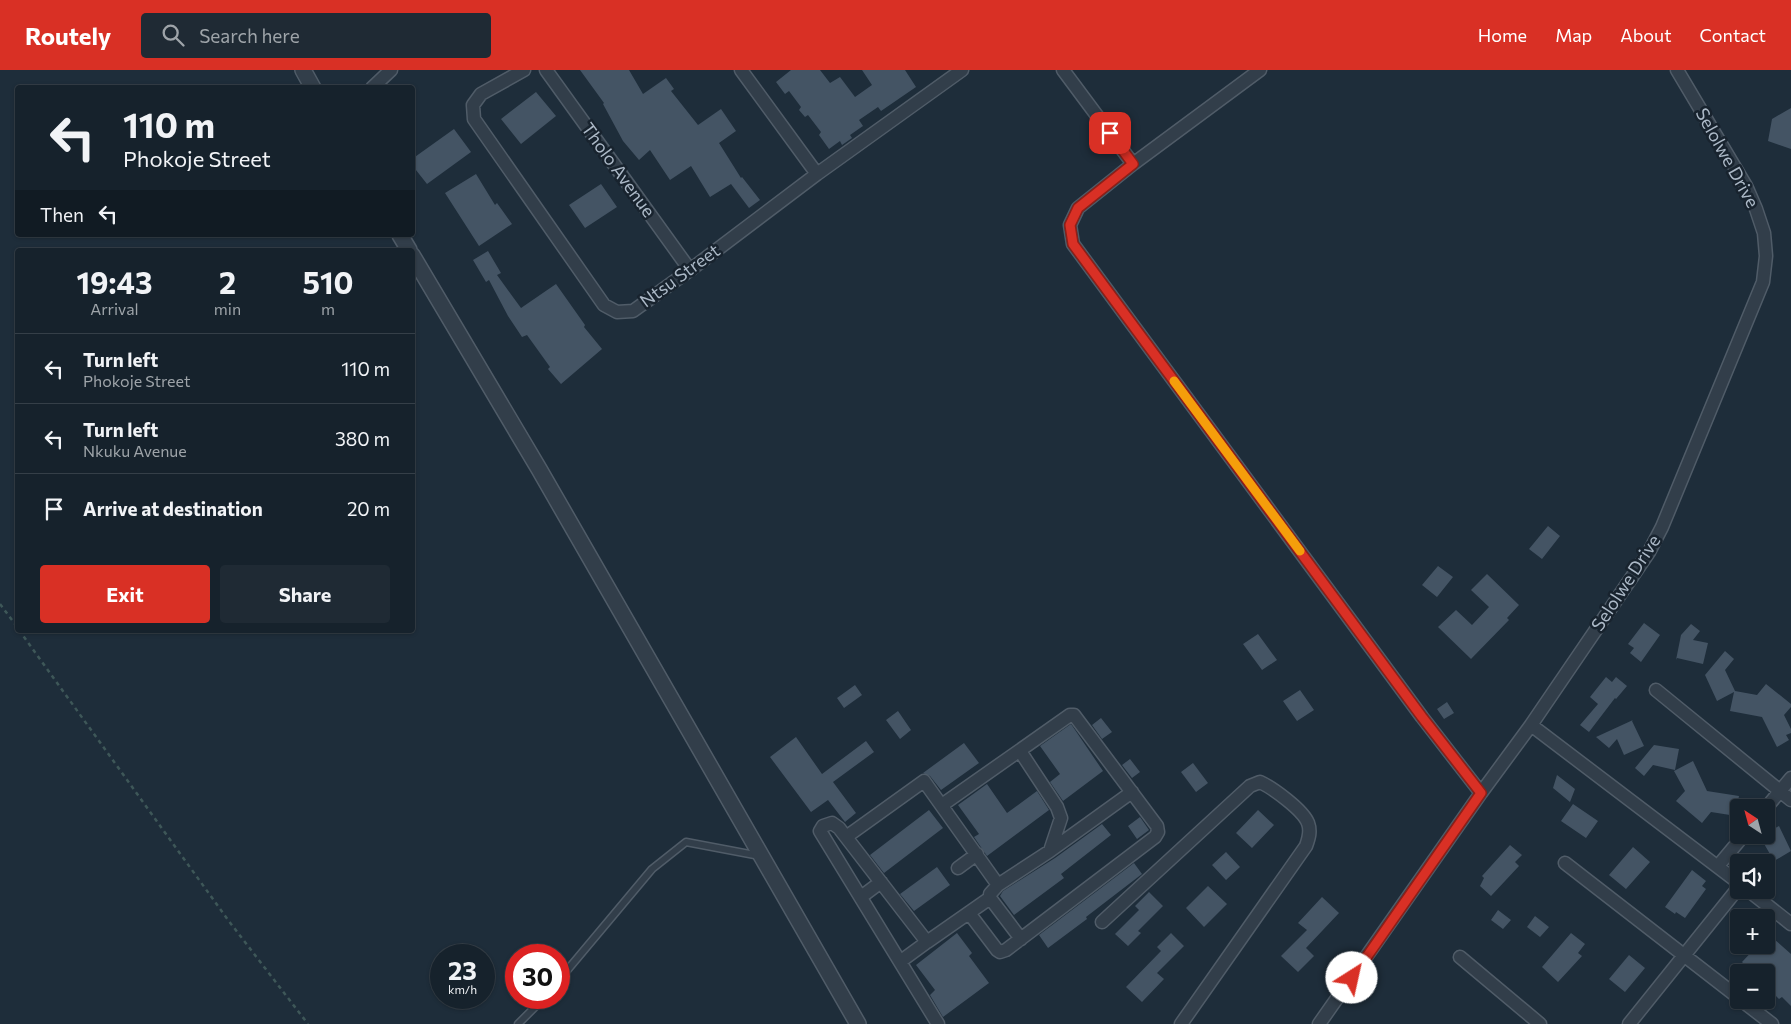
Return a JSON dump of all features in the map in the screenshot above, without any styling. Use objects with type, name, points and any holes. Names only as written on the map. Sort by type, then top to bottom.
[{"type":"street","points":[[303,70],[311,85]]},
{"type":"street","points":[[375,85],[391,70]]},
{"type":"street","name":"Ntsu Street","points":[[524,70],[481,94],[473,106],[474,119],[604,305],[617,312],[633,311],[817,174],[945,75],[962,70]]},
{"type":"street","name":"Tholo Avenue","points":[[546,70],[690,270]]},
{"type":"street","points":[[741,70],[817,174]]},
{"type":"street","points":[[1063,70],[1133,164]]},
{"type":"street","points":[[1260,70],[1133,164],[1078,208],[1070,225],[1073,244],[1422,717],[1481,793]]},
{"type":"street","name":"Selolwe Drive","points":[[1319,1024],[1531,725],[1649,552],[1662,527],[1763,282],[1766,256],[1764,233],[1756,209],[1746,186],[1677,70]]},
{"type":"street","points":[[401,237],[408,248]]},
{"type":"street","points":[[415,260],[534,461],[858,1024]]},
{"type":"street","points":[[1656,690],[1791,800]]},
{"type":"street","points":[[942,805],[1074,714],[1157,826],[1158,832],[1155,837],[1006,950],[1000,952],[997,950],[969,913]]},
{"type":"street","points":[[1531,725],[1730,876]]},
{"type":"street","points":[[1020,751],[1058,807],[1061,818],[1050,851]]},
{"type":"street","points":[[1773,799],[1791,778]]},
{"type":"street","points":[[846,837],[921,782],[924,782],[998,885]]},
{"type":"street","points":[[1102,922],[1250,786],[1260,782],[1269,786],[1305,816],[1309,824],[1310,834],[1306,846],[1181,1024]]},
{"type":"street","points":[[901,961],[990,898],[990,894],[998,885],[1050,851],[1132,792]]},
{"type":"street","points":[[927,942],[839,828],[832,823],[823,826],[820,831],[938,1024]]},
{"type":"street","points":[[1718,866],[1736,844]]},
{"type":"street","points":[[958,868],[977,854]]},
{"type":"street","points":[[1565,863],[1730,991]]},
{"type":"street","points":[[861,897],[881,882]]},
{"type":"street","points":[[990,898],[1021,939]]},
{"type":"street","points":[[1629,1024],[1730,898]]},
{"type":"street","points":[[1759,899],[1791,924]]},
{"type":"street","points":[[1460,957],[1540,1024]]},
{"type":"street","points":[[1753,1009],[1772,1024]]},
{"type":"lane","points":[[570,967],[652,869],[686,842],[761,857]]},
{"type":"lane","points":[[518,1024],[533,1009]]},
{"type":"path","points":[[0,604],[15,625]]},
{"type":"path","points":[[21,633],[223,912],[308,1024]]},
{"type":"building","points":[[580,70],[629,70],[643,94],[666,78],[674,89],[671,91],[698,125],[721,109],[736,131],[719,143],[741,178],[760,200],[749,208],[731,184],[710,197],[691,166],[670,180],[650,150],[639,160],[623,141],[604,103]]},
{"type":"building","points":[[791,70],[820,70],[830,83],[840,77],[855,97],[872,85],[862,70],[905,70],[916,87],[881,111],[878,107],[859,120],[863,126],[850,135],[852,138],[842,145],[840,141],[829,149],[819,135],[821,132],[808,115],[805,117],[799,110],[801,107],[789,91],[785,94],[776,82]]},
{"type":"building","points":[[536,92],[556,116],[521,144],[501,119]]},
{"type":"building","points":[[1791,108],[1791,149],[1768,141],[1772,119]]},
{"type":"building","points":[[454,129],[471,152],[427,184],[415,169],[415,157]]},
{"type":"building","points":[[476,174],[495,205],[497,203],[512,224],[479,246],[445,193]]},
{"type":"building","points":[[601,184],[617,207],[585,228],[569,205]]},
{"type":"building","points":[[488,251],[501,273],[497,275],[521,308],[556,284],[585,325],[584,327],[602,349],[561,384],[548,369],[550,367],[527,335],[522,337],[508,316],[489,280],[486,282],[473,260]]},
{"type":"building","points":[[1548,526],[1560,536],[1542,559],[1529,549]]},
{"type":"building","points":[[1438,566],[1453,577],[1437,597],[1422,585]]},
{"type":"building","points":[[1487,574],[1519,605],[1507,618],[1509,620],[1471,659],[1438,627],[1456,610],[1472,625],[1489,607],[1471,590]]},
{"type":"building","points":[[1644,623],[1660,635],[1641,662],[1630,653],[1634,648],[1628,644]]},
{"type":"building","points":[[1691,624],[1700,631],[1693,640],[1708,643],[1703,664],[1677,658],[1676,660],[1681,635]]},
{"type":"building","points":[[1258,634],[1277,660],[1262,670],[1243,644]]},
{"type":"building","points":[[1725,651],[1734,659],[1725,670],[1735,691],[1757,695],[1766,684],[1791,704],[1791,707],[1784,715],[1791,729],[1791,733],[1786,735],[1789,740],[1777,747],[1762,717],[1730,711],[1734,692],[1717,701],[1705,675]]},
{"type":"building","points":[[1606,677],[1612,682],[1616,677],[1627,686],[1615,698],[1589,732],[1580,725],[1598,704],[1590,697]]},
{"type":"building","points":[[855,685],[862,695],[844,708],[837,698]]},
{"type":"building","points":[[1300,690],[1314,710],[1297,721],[1283,701]]},
{"type":"building","points":[[1447,702],[1454,713],[1444,719],[1437,709]]},
{"type":"building","points":[[898,711],[911,730],[900,739],[886,720]]},
{"type":"building","points":[[1101,718],[1112,732],[1102,739],[1092,725]]},
{"type":"building","points":[[1633,720],[1644,746],[1624,755],[1617,739],[1609,748],[1596,737]]},
{"type":"building","points":[[1071,724],[1103,771],[1063,801],[1050,782],[1060,774],[1040,746]]},
{"type":"building","points":[[796,737],[822,774],[866,741],[874,752],[833,782],[856,813],[845,822],[828,800],[811,812],[770,757]]},
{"type":"building","points":[[964,743],[979,763],[941,790],[930,776],[923,773]]},
{"type":"building","points":[[1654,745],[1679,749],[1675,770],[1653,765],[1644,776],[1635,768]]},
{"type":"building","points":[[1130,759],[1140,772],[1132,778],[1122,765]]},
{"type":"building","points":[[1693,761],[1707,791],[1739,796],[1738,799],[1730,799],[1730,815],[1711,812],[1702,823],[1676,801],[1685,791],[1674,771]]},
{"type":"building","points":[[1193,763],[1208,783],[1196,792],[1181,772]]},
{"type":"building","points":[[1557,775],[1575,789],[1570,802],[1553,788]]},
{"type":"building","points":[[987,784],[1007,813],[1037,791],[1049,810],[987,856],[974,837],[979,834],[958,805]]},
{"type":"building","points":[[1573,804],[1598,821],[1586,838],[1561,821]]},
{"type":"building","points":[[929,810],[943,828],[884,873],[870,855]]},
{"type":"building","points":[[1258,810],[1274,825],[1252,848],[1236,833]]},
{"type":"building","points":[[1140,817],[1149,830],[1137,839],[1128,826]]},
{"type":"building","points":[[1102,824],[1111,835],[1061,874],[1064,878],[1014,915],[1000,896],[1003,891],[1055,858]]},
{"type":"building","points":[[1779,826],[1791,851],[1775,860],[1775,854],[1770,854],[1764,844],[1775,844],[1775,828]]},
{"type":"building","points":[[1510,845],[1522,855],[1515,862],[1519,866],[1491,896],[1480,886],[1484,878],[1482,876]]},
{"type":"building","points":[[1633,847],[1650,862],[1626,889],[1609,875]]},
{"type":"building","points":[[1226,852],[1240,867],[1226,880],[1212,865]]},
{"type":"building","points":[[1134,863],[1142,874],[1048,948],[1039,935]]},
{"type":"building","points":[[937,867],[950,885],[914,911],[900,894]]},
{"type":"building","points":[[1692,870],[1706,881],[1702,886],[1706,889],[1685,918],[1665,907]]},
{"type":"building","points":[[1208,886],[1227,904],[1204,927],[1186,908]]},
{"type":"building","points":[[1149,892],[1163,906],[1138,931],[1141,933],[1128,946],[1115,934],[1139,910],[1135,906]]},
{"type":"building","points":[[1322,897],[1339,913],[1306,948],[1314,956],[1298,972],[1281,956],[1307,930],[1298,923]]},
{"type":"building","points":[[1498,910],[1511,920],[1503,929],[1491,920]]},
{"type":"building","points":[[1535,916],[1549,927],[1540,937],[1527,927]]},
{"type":"building","points":[[957,933],[972,953],[969,956],[989,983],[943,1017],[930,995],[935,990],[916,965]]},
{"type":"building","points":[[1171,933],[1184,946],[1157,973],[1164,979],[1142,1002],[1126,987],[1161,951],[1157,947]]},
{"type":"building","points":[[1571,933],[1585,944],[1578,953],[1582,956],[1558,982],[1542,967]]},
{"type":"building","points":[[1775,940],[1791,954],[1791,1006],[1782,997],[1779,999],[1775,995],[1775,964],[1744,964],[1742,962],[1750,954],[1775,954]]},
{"type":"building","points":[[1629,955],[1645,968],[1625,992],[1609,979]]},
{"type":"slow traffic","points":[[1174,381],[1300,551]]},
{"type":"route","points":[[1110,133],[1133,164],[1078,208],[1070,225],[1073,244],[1422,717],[1481,793],[1352,978]]}]
